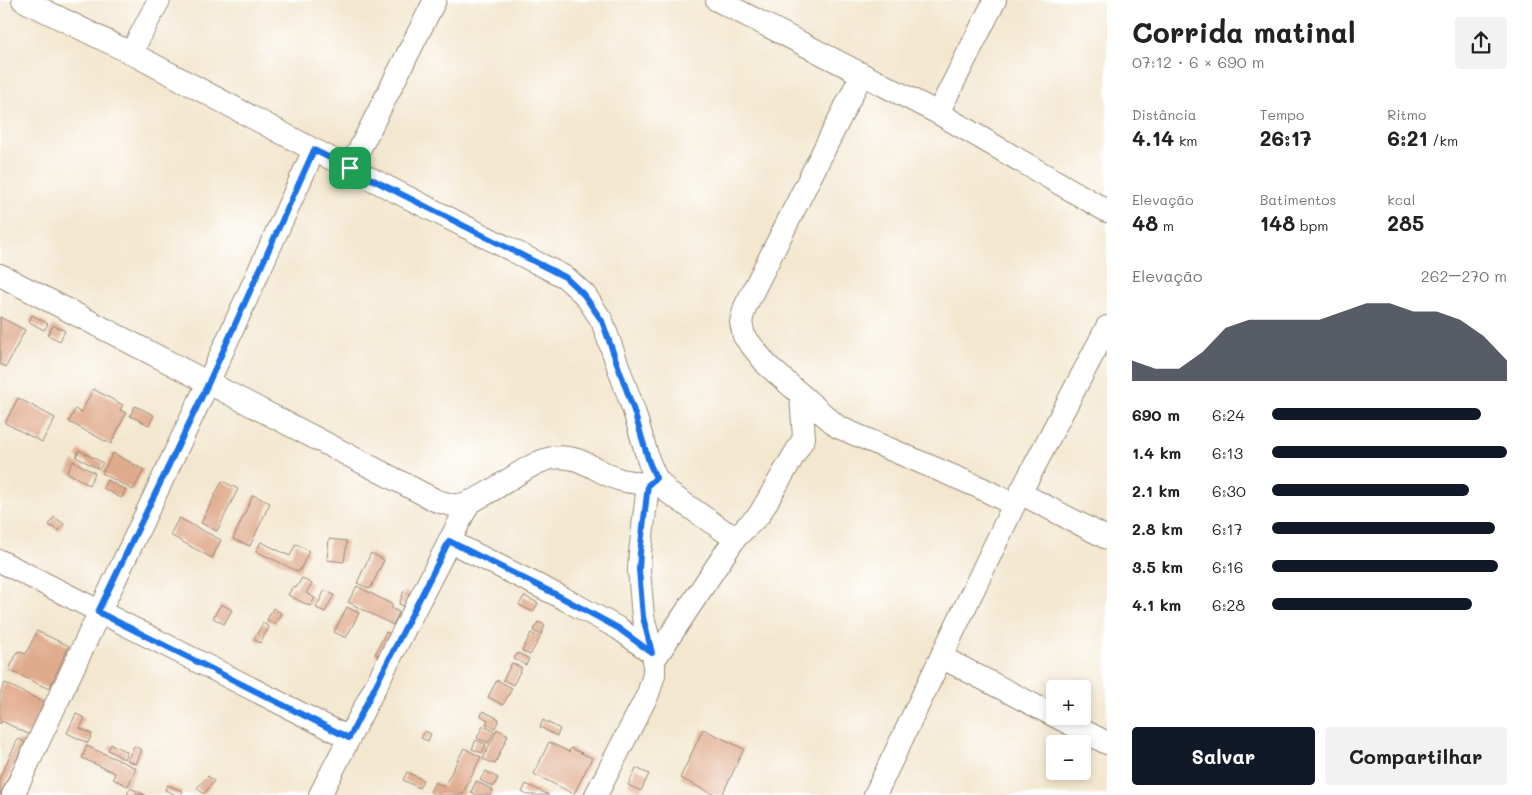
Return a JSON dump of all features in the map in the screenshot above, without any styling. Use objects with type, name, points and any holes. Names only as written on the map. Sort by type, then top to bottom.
[{"type":"street","points":[[23,0],[565,277],[584,295],[602,321],[634,411],[649,462],[652,482],[643,518],[640,585],[643,617],[653,656],[654,674],[648,694],[596,795]]},
{"type":"street","points":[[131,54],[159,0]]},
{"type":"street","points":[[350,168],[435,0]]},
{"type":"street","points":[[717,0],[938,113],[1107,211]]},
{"type":"street","points":[[938,113],[995,0]]},
{"type":"street","points":[[862,74],[745,307],[741,322],[744,336],[767,365],[838,427],[951,475],[1017,499],[1107,538]]},
{"type":"street","points":[[13,795],[98,612],[208,384],[314,150]]},
{"type":"street","points":[[0,276],[437,501],[453,505],[469,503],[533,466],[552,458],[566,458],[587,463],[620,480],[652,482],[724,531],[736,537]]},
{"type":"street","points":[[874,795],[1017,499],[1107,327]]},
{"type":"street","points":[[653,656],[736,537],[759,515],[804,438],[801,395]]},
{"type":"street","points":[[804,438],[838,427]]},
{"type":"street","points":[[620,480],[643,518]]},
{"type":"street","points":[[320,795],[469,503]]},
{"type":"street","points":[[449,541],[618,628],[653,656]]},
{"type":"street","points":[[0,561],[349,738]]},
{"type":"street","points":[[941,657],[1046,711]]},
{"type":"street","points":[[1072,725],[1107,743]]},
{"type":"building","points":[[32,315],[48,324],[44,330],[29,322]]},
{"type":"building","points":[[0,317],[25,330],[6,367],[0,364]]},
{"type":"building","points":[[53,325],[65,331],[60,341],[48,335]]},
{"type":"building","points":[[93,389],[123,405],[120,410],[126,413],[111,444],[69,422],[75,409],[81,413]]},
{"type":"building","points":[[18,398],[55,418],[42,442],[5,423]]},
{"type":"building","points":[[135,406],[154,415],[149,425],[130,416]]},
{"type":"building","points":[[79,450],[103,463],[99,469],[76,457]]},
{"type":"building","points":[[113,453],[144,470],[133,490],[102,473]]},
{"type":"building","points":[[73,461],[95,473],[89,485],[67,472]]},
{"type":"building","points":[[107,480],[126,490],[121,498],[103,488]]},
{"type":"building","points":[[222,481],[238,489],[217,531],[201,523]]},
{"type":"building","points":[[253,495],[270,503],[250,546],[233,539]]},
{"type":"building","points":[[54,517],[64,524],[59,531],[49,525]]},
{"type":"building","points":[[179,518],[221,540],[212,558],[170,535]]},
{"type":"building","points":[[329,539],[347,541],[344,562],[327,560]]},
{"type":"building","points":[[261,542],[290,556],[296,544],[309,551],[299,572],[256,551]]},
{"type":"building","points":[[371,553],[384,560],[370,589],[357,583]]},
{"type":"building","points":[[302,578],[312,584],[306,593],[315,598],[310,606],[288,595],[293,586],[296,588]]},
{"type":"building","points":[[357,586],[393,605],[391,608],[399,612],[393,625],[348,602]]},
{"type":"building","points":[[325,590],[334,595],[325,612],[316,608]]},
{"type":"building","points":[[404,591],[412,595],[407,607],[399,604]]},
{"type":"building","points":[[524,596],[538,603],[533,612],[519,605]]},
{"type":"building","points":[[221,604],[232,610],[224,624],[213,618]]},
{"type":"building","points":[[347,607],[359,613],[346,638],[334,632]]},
{"type":"building","points":[[273,608],[281,613],[275,624],[267,620]]},
{"type":"building","points":[[538,622],[545,625],[541,635],[533,631]]},
{"type":"building","points":[[263,623],[269,627],[260,643],[254,639]]},
{"type":"building","points":[[37,631],[69,646],[49,689],[9,670],[18,651],[26,654]]},
{"type":"building","points":[[386,632],[394,636],[383,658],[375,654]]},
{"type":"building","points":[[531,633],[540,638],[530,655],[522,651]]},
{"type":"building","points":[[518,653],[529,659],[526,665],[514,659]]},
{"type":"building","points":[[512,663],[522,668],[513,685],[503,680]]},
{"type":"building","points":[[497,680],[512,688],[503,705],[488,697]]},
{"type":"building","points":[[5,683],[45,703],[30,735],[2,721],[0,724],[0,693]]},
{"type":"building","points":[[483,711],[499,719],[495,728],[486,724],[488,720],[481,716]]},
{"type":"building","points":[[76,714],[85,718],[80,728],[92,734],[88,743],[67,733]]},
{"type":"building","points":[[543,720],[560,729],[557,736],[540,727]]},
{"type":"building","points":[[483,726],[494,731],[488,743],[477,738]]},
{"type":"building","points":[[497,729],[508,735],[495,764],[483,759]]},
{"type":"building","points":[[703,729],[744,749],[722,795],[715,795],[680,778]]},
{"type":"building","points":[[425,731],[431,734],[428,741],[421,738]]},
{"type":"building","points":[[18,739],[25,742],[0,795],[0,777]]},
{"type":"building","points":[[476,740],[486,745],[482,753],[472,749]]},
{"type":"building","points":[[549,742],[569,752],[571,748],[592,758],[574,794],[534,774]]},
{"type":"building","points":[[111,744],[127,752],[124,759],[108,750]]},
{"type":"building","points":[[87,746],[136,768],[128,786],[113,779],[115,773],[82,758]]},
{"type":"building","points":[[134,746],[142,750],[136,764],[127,760]]},
{"type":"building","points":[[464,748],[481,757],[462,795],[435,795],[430,792],[435,782],[444,787]]},
{"type":"building","points":[[636,768],[649,774],[641,791],[628,785]]},
{"type":"building","points":[[486,771],[498,778],[493,787],[480,780]]},
{"type":"building","points":[[407,772],[423,780],[419,788],[403,780]]},
{"type":"building","points":[[208,776],[214,781],[204,794],[197,788]]},
{"type":"building","points":[[476,781],[493,790],[491,795],[477,795],[471,792]]},
{"type":"building","points":[[526,784],[549,795],[527,795],[522,792]]},
{"type":"building","points":[[167,785],[183,791],[181,795],[165,790]]},
{"type":"building","points":[[130,788],[145,795],[127,795]]},
{"type":"route","points":[[314,150],[350,168],[565,277],[584,295],[602,321],[656,478],[648,485],[639,570],[643,617],[652,653],[618,628],[449,541],[349,738],[98,612],[208,384],[314,150]]}]
